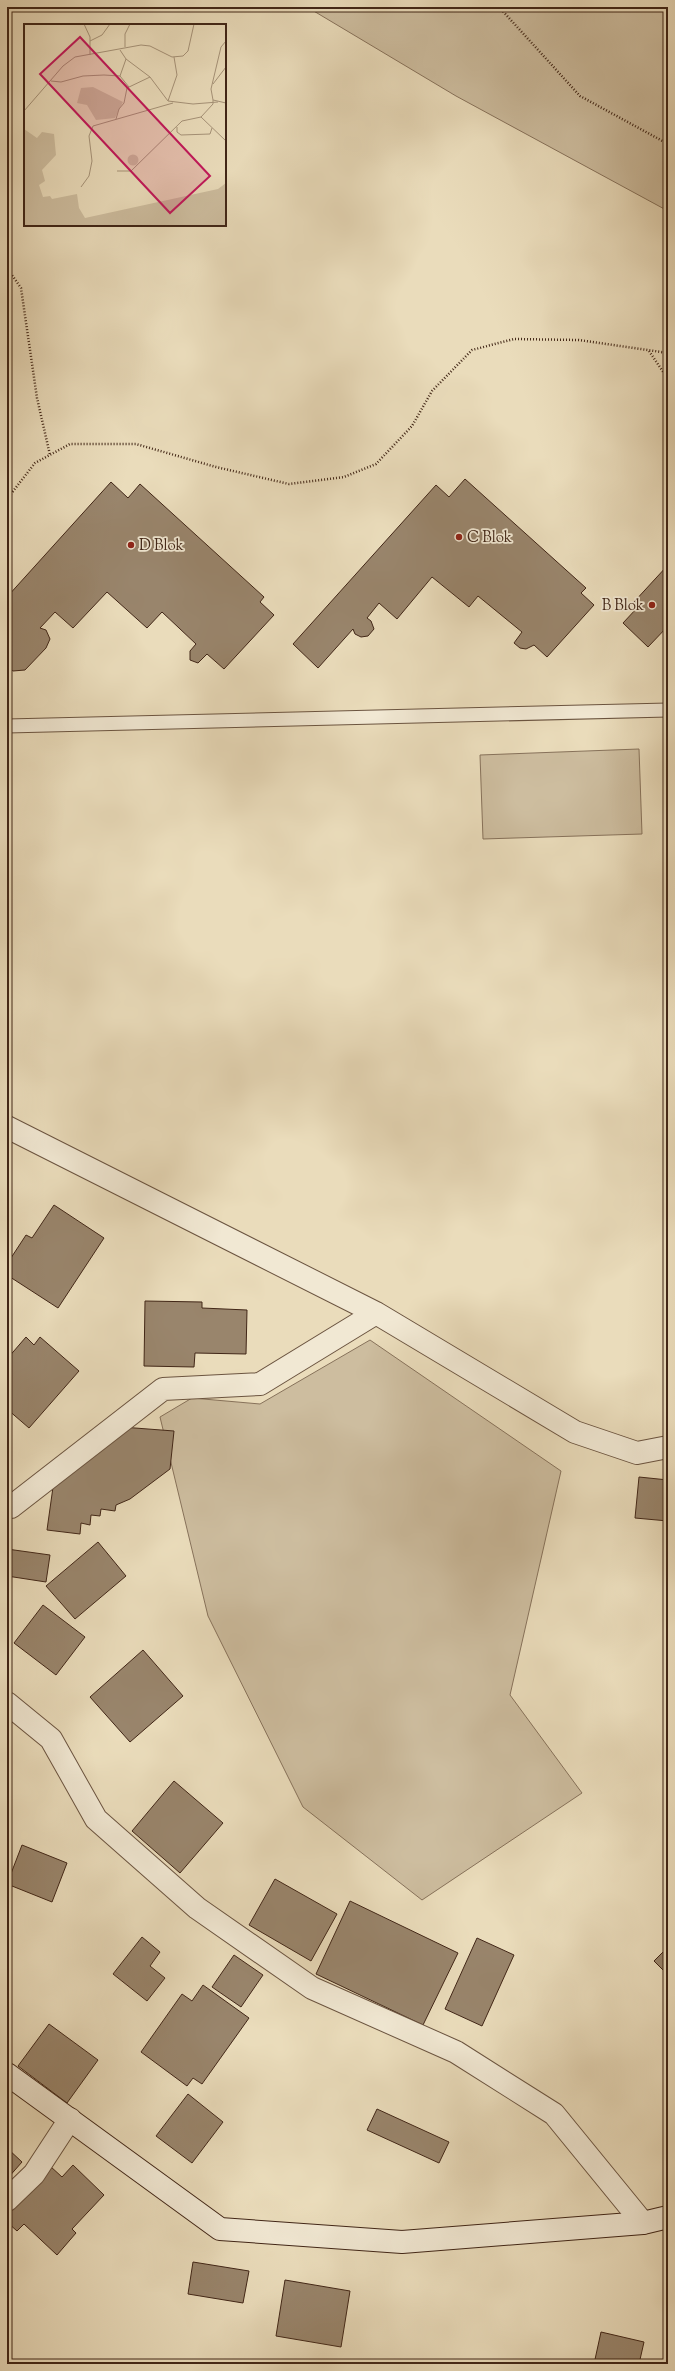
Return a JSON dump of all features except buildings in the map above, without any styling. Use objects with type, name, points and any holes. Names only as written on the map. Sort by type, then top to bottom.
[{"type":"street","points":[[7,1127],[376,1312],[575,1432],[637,1452],[668,1447]]},
{"type":"street","points":[[7,1506],[11,1507],[163,1389],[260,1384],[376,1312]]},
{"type":"street","points":[[7,1703],[50,1739],[96,1819],[197,1908],[312,1988],[456,2052],[554,2114],[643,2223]]},
{"type":"street","points":[[7,2074],[220,2229],[402,2242],[643,2223],[668,2217]]},
{"type":"street","points":[[7,2200],[34,2174],[70,2119]]},
{"type":"lane","points":[[7,726],[668,710]]},
{"type":"path","points":[[499,7],[580,96],[668,144]]},
{"type":"path","points":[[7,268],[21,288],[37,398],[50,455]]},
{"type":"path","points":[[7,499],[35,463],[70,444],[136,444],[216,467],[289,484],[344,477],[376,464],[412,426],[432,391],[472,350],[514,339],[579,340],[668,353]]},
{"type":"path","points":[[649,351],[668,380]]},
{"type":"shaded area","points":[[307,7],[668,7],[668,211],[456,96]]},
{"type":"shaded area","points":[[639,749],[642,834],[483,839],[480,755]]},
{"type":"shaded area","points":[[370,1340],[561,1471],[510,1695],[582,1793],[422,1900],[303,1807],[208,1616],[160,1417],[192,1398],[260,1404]]},
{"type":"place","name":"C Blok","points":[[459,537]]},
{"type":"place","name":"D Blok","points":[[131,545]]},
{"type":"place","name":"B Blok","points":[[652,605]]}]
